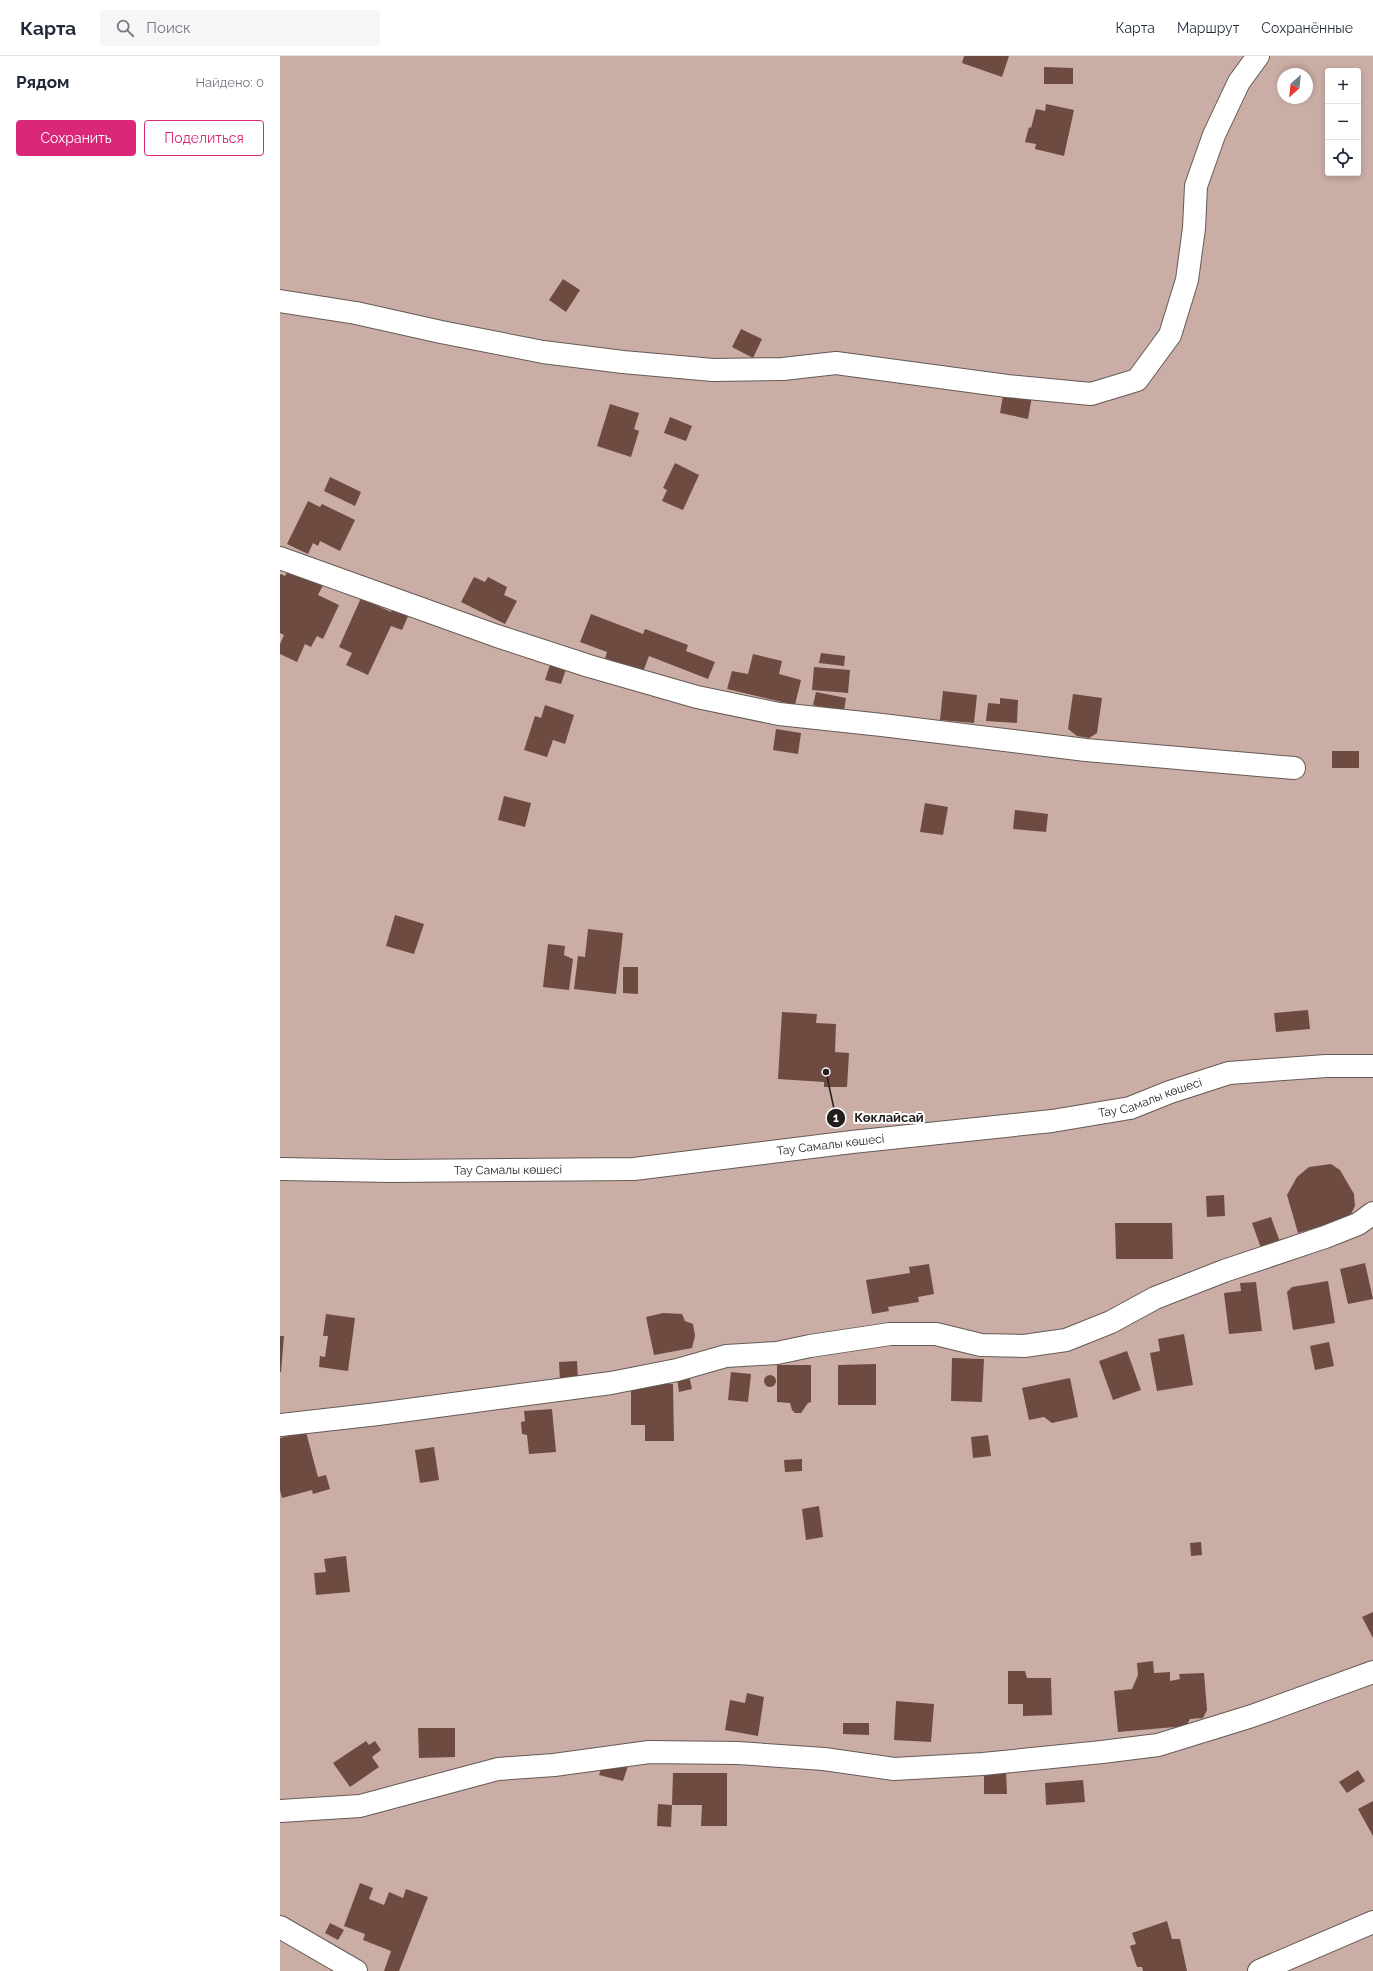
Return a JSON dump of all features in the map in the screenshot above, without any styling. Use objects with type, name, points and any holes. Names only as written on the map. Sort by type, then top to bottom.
[{"type":"street","points":[[280,301],[356,313],[441,332],[543,352],[623,362],[713,370],[783,369],[836,363],[1007,386],[1091,394],[1137,380],[1170,335],[1187,280],[1194,228],[1196,186],[1214,135],[1239,82],[1258,56]]},
{"type":"street","points":[[280,558],[497,636],[589,666],[704,699],[780,714],[1078,749],[1294,768]]},
{"type":"street","name":"Тау Самалы көшесі","points":[[280,1169],[399,1171],[634,1169],[852,1142],[1052,1121],[1130,1108],[1170,1092],[1229,1073],[1326,1066],[1373,1066]]},
{"type":"street","points":[[280,1425],[370,1415],[611,1383],[677,1370],[726,1356],[777,1353],[810,1346],[890,1334],[936,1334],[982,1345],[1017,1346],[1066,1340],[1111,1322],[1155,1298],[1224,1271],[1325,1237],[1358,1224],[1373,1214]]},
{"type":"street","points":[[280,1811],[360,1806],[498,1769],[554,1765],[649,1752],[738,1753],[824,1759],[894,1769],[983,1764],[1158,1745],[1252,1716],[1373,1672]]},
{"type":"street","points":[[1259,1971],[1373,1922]]},
{"type":"street","points":[[280,1927],[356,1971]]},
{"type":"shaded area","points":[[280,56],[1373,56],[1373,1971],[280,1971]]},
{"type":"building","points":[[964,56],[1009,56],[1002,77],[962,63]]},
{"type":"building","points":[[1044,67],[1073,68],[1073,84],[1044,84]]},
{"type":"building","points":[[1046,104],[1074,110],[1064,156],[1035,149],[1036,144],[1025,142],[1029,127],[1031,128],[1036,109],[1045,111]]},
{"type":"building","points":[[563,279],[580,290],[566,312],[549,300]]},
{"type":"building","points":[[741,329],[762,339],[753,358],[732,347]]},
{"type":"building","points":[[1004,390],[1032,396],[1028,419],[1000,413]]},
{"type":"building","points":[[610,404],[639,413],[634,429],[639,431],[631,457],[597,446]]},
{"type":"building","points":[[670,417],[692,426],[686,441],[664,433]]},
{"type":"building","points":[[675,463],[699,475],[683,510],[662,501],[667,490],[663,488]]},
{"type":"building","points":[[330,477],[361,492],[355,506],[324,491]]},
{"type":"building","points":[[308,501],[320,507],[322,504],[355,520],[340,551],[320,541],[318,546],[313,543],[308,554],[287,544]]},
{"type":"building","points":[[290,566],[324,583],[318,595],[339,605],[323,639],[317,636],[311,647],[305,644],[297,662],[280,654],[280,644],[284,635],[280,633],[280,575],[285,576]]},
{"type":"building","points":[[474,577],[485,582],[488,577],[507,587],[504,595],[517,601],[505,624],[461,602]]},
{"type":"building","points":[[361,598],[391,612],[393,607],[409,614],[402,630],[391,626],[368,675],[346,665],[352,653],[339,647]]},
{"type":"building","points":[[591,614],[643,634],[645,629],[688,645],[686,651],[715,662],[708,679],[649,656],[643,672],[605,658],[607,652],[580,642]]},
{"type":"building","points":[[821,653],[845,656],[844,666],[819,663]]},
{"type":"building","points":[[753,654],[782,661],[779,674],[801,680],[795,705],[727,689],[732,671],[748,674]]},
{"type":"building","points":[[550,665],[566,669],[561,684],[545,680]]},
{"type":"building","points":[[814,667],[850,670],[848,693],[812,690]]},
{"type":"building","points":[[943,691],[977,695],[974,723],[940,720]]},
{"type":"building","points":[[816,692],[846,698],[844,711],[813,705]]},
{"type":"building","points":[[1073,694],[1102,698],[1097,733],[1089,738],[1077,736],[1068,729]]},
{"type":"building","points":[[1000,698],[1018,700],[1017,723],[986,721],[988,703],[1000,704]]},
{"type":"building","points":[[545,705],[574,715],[565,744],[553,740],[547,757],[524,750],[535,716],[541,718]]},
{"type":"building","points":[[776,729],[801,733],[798,754],[773,750]]},
{"type":"building","points":[[1332,751],[1359,751],[1359,768],[1332,768]]},
{"type":"building","points":[[504,796],[531,803],[525,827],[498,820]]},
{"type":"building","points":[[925,803],[948,807],[943,835],[920,832]]},
{"type":"building","points":[[1015,810],[1048,814],[1046,832],[1013,829]]},
{"type":"building","points":[[395,915],[424,924],[414,954],[386,946]]},
{"type":"building","points":[[588,929],[623,933],[616,994],[574,989],[578,956],[585,957]]},
{"type":"building","points":[[548,944],[565,946],[564,955],[573,959],[569,990],[543,987]]},
{"type":"building","points":[[623,967],[638,967],[638,994],[623,993]]},
{"type":"building","points":[[1308,1010],[1310,1029],[1276,1032],[1274,1013]]},
{"type":"building","points":[[782,1012],[817,1014],[816,1023],[836,1024],[835,1052],[849,1053],[847,1087],[824,1087],[824,1082],[778,1079]]},
{"type":"building","points":[[1331,1164],[1340,1170],[1354,1194],[1355,1206],[1349,1218],[1298,1233],[1287,1195],[1297,1177],[1309,1167]]},
{"type":"building","points":[[1224,1195],[1225,1216],[1207,1217],[1206,1196]]},
{"type":"building","points":[[1271,1217],[1280,1242],[1261,1248],[1252,1223]]},
{"type":"building","points":[[1115,1223],[1172,1223],[1173,1259],[1116,1259]]},
{"type":"building","points":[[1365,1263],[1373,1299],[1348,1304],[1340,1269]]},
{"type":"building","points":[[929,1264],[934,1294],[918,1297],[919,1302],[888,1307],[889,1311],[872,1314],[866,1280],[910,1273],[909,1267]]},
{"type":"building","points":[[1328,1281],[1335,1323],[1293,1330],[1287,1292],[1292,1287]]},
{"type":"building","points":[[1256,1282],[1262,1331],[1229,1334],[1224,1293],[1241,1291],[1240,1283]]},
{"type":"building","points":[[663,1313],[682,1314],[685,1321],[693,1324],[695,1336],[692,1348],[654,1355],[646,1317]]},
{"type":"building","points":[[326,1314],[355,1318],[348,1371],[319,1367],[320,1356],[325,1357],[328,1336],[323,1336]]},
{"type":"building","points":[[1184,1334],[1193,1385],[1157,1391],[1150,1353],[1160,1351],[1158,1339]]},
{"type":"building","points":[[280,1336],[284,1336],[281,1372],[280,1372]]},
{"type":"building","points":[[1329,1342],[1334,1366],[1315,1370],[1310,1346]]},
{"type":"building","points":[[1127,1351],[1141,1390],[1113,1400],[1099,1361]]},
{"type":"building","points":[[952,1358],[984,1359],[982,1402],[951,1401]]},
{"type":"building","points":[[577,1361],[578,1380],[560,1381],[559,1362]]},
{"type":"building","points":[[876,1364],[876,1405],[838,1405],[838,1365]]},
{"type":"building","points":[[777,1365],[811,1365],[811,1402],[808,1403],[801,1413],[795,1413],[792,1410],[790,1403],[777,1402]]},
{"type":"building","points":[[731,1372],[751,1374],[748,1402],[728,1400]]},
{"type":"building","points":[[768,1375],[772,1375],[776,1381],[772,1387],[768,1387],[764,1383],[764,1379]]},
{"type":"building","points":[[689,1376],[692,1389],[679,1392],[677,1378]]},
{"type":"building","points":[[1070,1378],[1078,1417],[1052,1423],[1044,1417],[1029,1420],[1022,1388]]},
{"type":"building","points":[[631,1384],[673,1384],[674,1441],[645,1441],[645,1425],[631,1425]]},
{"type":"building","points":[[552,1409],[556,1452],[529,1454],[527,1435],[522,1434],[521,1422],[525,1421],[524,1411]]},
{"type":"building","points":[[306,1432],[318,1477],[326,1475],[330,1489],[313,1494],[312,1490],[282,1498],[280,1490],[280,1438]]},
{"type":"building","points":[[988,1435],[991,1456],[973,1458],[971,1437]]},
{"type":"building","points":[[434,1447],[439,1480],[420,1483],[415,1450]]},
{"type":"building","points":[[802,1459],[802,1471],[785,1472],[784,1460]]},
{"type":"building","points":[[819,1506],[823,1537],[806,1540],[802,1509]]},
{"type":"building","points":[[1201,1542],[1202,1555],[1191,1556],[1190,1543]]},
{"type":"building","points":[[346,1556],[350,1592],[316,1595],[314,1573],[326,1572],[324,1559]]},
{"type":"building","points":[[1373,1612],[1373,1638],[1362,1617]]},
{"type":"building","points":[[1153,1661],[1154,1673],[1170,1672],[1170,1681],[1180,1679],[1179,1674],[1204,1673],[1207,1710],[1203,1718],[1190,1719],[1186,1726],[1118,1732],[1114,1691],[1132,1689],[1138,1675],[1137,1663]]},
{"type":"building","points":[[1008,1671],[1025,1671],[1027,1678],[1051,1678],[1052,1715],[1023,1716],[1023,1704],[1008,1704]]},
{"type":"building","points":[[747,1693],[764,1697],[758,1736],[725,1730],[730,1700],[745,1703]]},
{"type":"building","points":[[896,1701],[934,1704],[931,1742],[894,1740]]},
{"type":"building","points":[[843,1723],[869,1723],[869,1735],[843,1734]]},
{"type":"building","points":[[418,1728],[455,1728],[455,1757],[419,1758]]},
{"type":"building","points":[[366,1741],[369,1745],[375,1741],[381,1750],[372,1757],[379,1767],[350,1787],[333,1763]]},
{"type":"building","points":[[604,1760],[628,1766],[623,1781],[599,1775]]},
{"type":"building","points":[[1358,1770],[1365,1781],[1347,1793],[1339,1782]]},
{"type":"building","points":[[984,1771],[1006,1771],[1007,1794],[984,1794]]},
{"type":"building","points":[[673,1773],[727,1773],[727,1826],[701,1826],[702,1805],[672,1805]]},
{"type":"building","points":[[1083,1780],[1085,1802],[1046,1805],[1045,1783]]},
{"type":"building","points":[[1373,1801],[1373,1836],[1358,1809]]},
{"type":"building","points":[[658,1804],[672,1805],[671,1827],[657,1826]]},
{"type":"building","points":[[360,1883],[373,1888],[369,1899],[384,1905],[389,1892],[403,1898],[406,1889],[428,1897],[399,1971],[384,1971],[391,1951],[363,1940],[365,1934],[344,1926]]},
{"type":"building","points":[[1167,1921],[1172,1939],[1180,1939],[1187,1971],[1143,1971],[1142,1967],[1137,1967],[1130,1946],[1136,1944],[1132,1933]]},
{"type":"building","points":[[330,1923],[344,1930],[338,1940],[325,1933]]},
{"type":"place","name":"Көклайсай","points":[[826,1072]]}]
